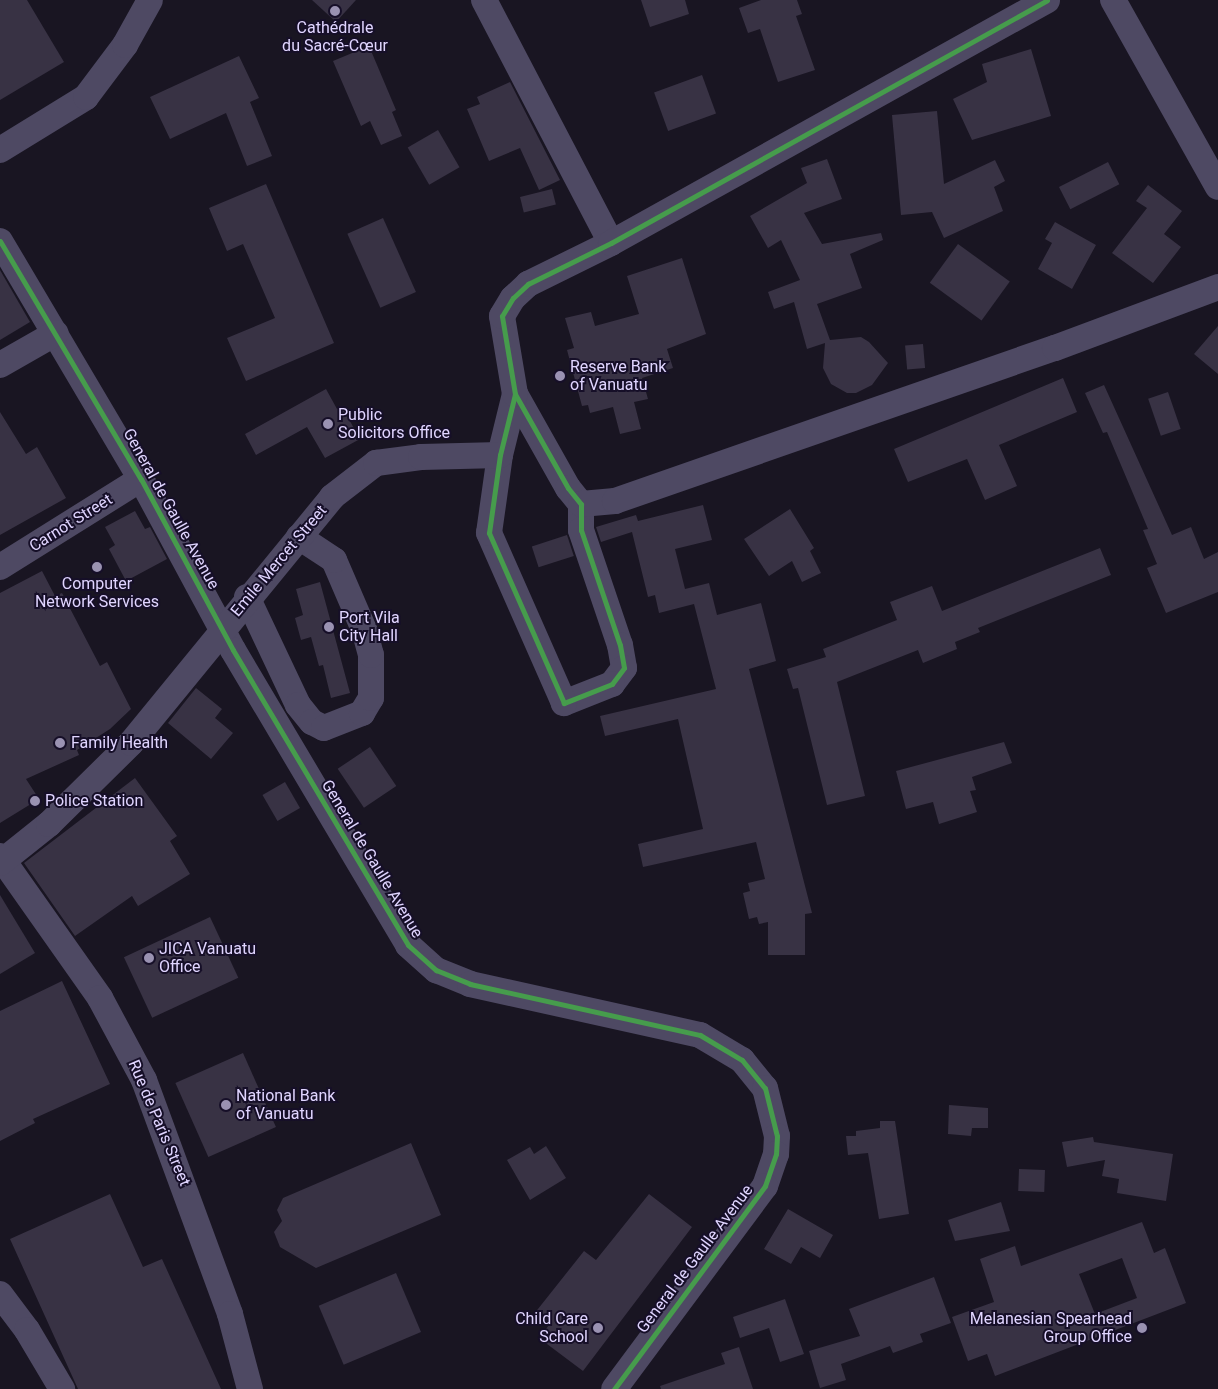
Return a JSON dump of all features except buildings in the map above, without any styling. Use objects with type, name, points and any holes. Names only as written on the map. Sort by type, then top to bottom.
[{"type":"street","points":[[0,150],[86,97],[125,45],[150,0]]},
{"type":"street","points":[[484,0],[611,243]]},
{"type":"street","points":[[515,394],[500,455],[489,532],[564,702],[612,684],[624,668],[620,645],[581,530],[581,504],[568,488],[515,394],[502,316],[513,298],[528,284],[611,243],[1047,0]]},
{"type":"street","points":[[1113,0],[1218,187]]},
{"type":"street","name":"General de Gaulle Avenue","points":[[0,241],[141,479],[222,629],[384,906],[421,959],[436,970],[470,984],[700,1035],[742,1060],[765,1088],[777,1136],[776,1154],[765,1186],[614,1389]]},
{"type":"street","points":[[581,504],[615,501],[1055,348],[1218,287]]},
{"type":"street","points":[[0,365],[56,333]]},
{"type":"street","name":"Emile Mercet Street","points":[[1,860],[49,824],[131,742],[247,597],[332,497],[376,463],[421,457],[500,455]]},
{"type":"street","name":"Carnot Street","points":[[0,567],[141,479]]},
{"type":"street","points":[[247,597],[298,705],[312,722],[324,728],[362,713],[372,698],[370,655],[366,632],[334,560],[299,536]]},
{"type":"street","name":"Rue de Paris Street","points":[[1,860],[100,998],[144,1080],[230,1314],[250,1389]]},
{"type":"street","points":[[0,1294],[27,1330],[62,1389]]},
{"type":"cycle path","points":[[515,394],[568,488],[581,504],[581,530],[620,645],[624,668],[612,684],[564,703],[489,533],[500,455],[515,394],[502,316],[513,298],[528,284],[611,243],[1047,0]]},
{"type":"cycle path","points":[[0,241],[141,479],[233,650],[408,945],[436,970],[470,984],[700,1035],[742,1060],[765,1088],[777,1136],[776,1154],[765,1186],[614,1389]]},
{"type":"place","name":"Cathédrale du Sacré-Cœur","points":[[335,11]]},
{"type":"place","name":"Reserve Bank of Vanuatu","points":[[560,376]]},
{"type":"place","name":"Public Solicitors Office","points":[[328,424]]},
{"type":"place","name":"Computer Network Services","points":[[97,567]]},
{"type":"place","name":"Port Vila City Hall","points":[[329,627]]},
{"type":"place","name":"Family Health","points":[[60,743]]},
{"type":"place","name":"Police Station","points":[[35,801]]},
{"type":"place","name":"JICA Vanuatu Office","points":[[149,958]]},
{"type":"place","name":"National Bank of Vanuatu","points":[[226,1105]]},
{"type":"place","name":"Child Care School","points":[[598,1328]]},
{"type":"place","name":"Melanesian Spearhead Group Office","points":[[1142,1328]]}]
